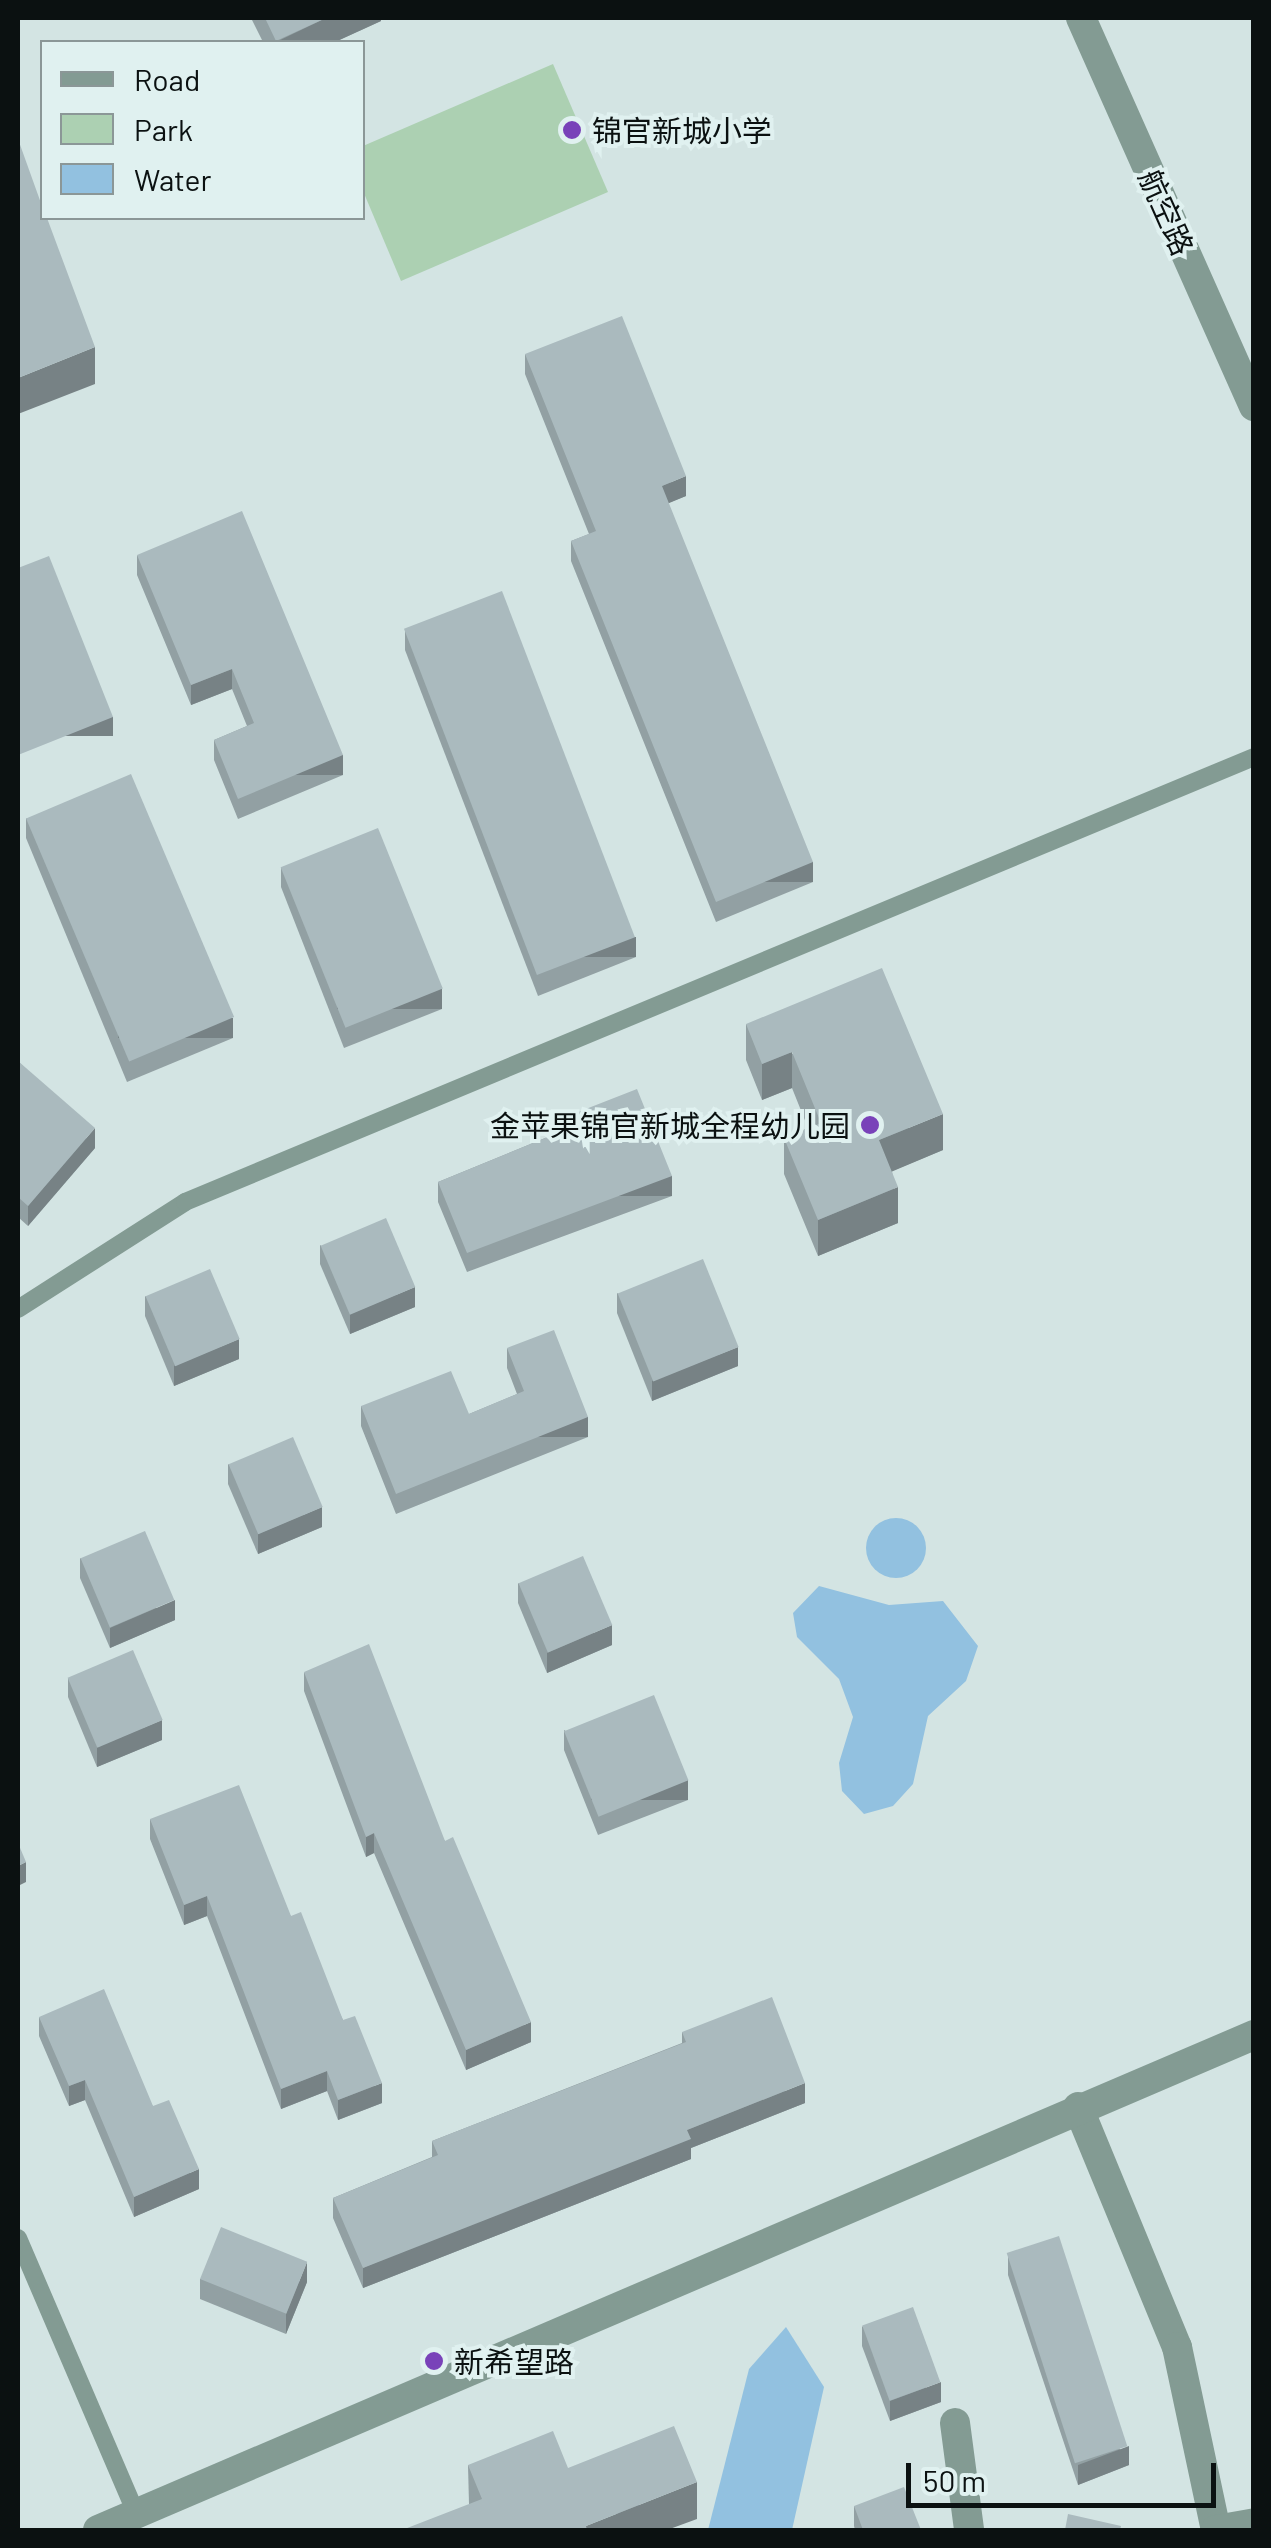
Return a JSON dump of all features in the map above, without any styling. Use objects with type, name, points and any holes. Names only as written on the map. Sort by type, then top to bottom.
[{"type":"street","name":"航空路","points":[[1081,18],[1254,406]]},
{"type":"street","points":[[98,2530],[139,2522],[1078,2107],[1254,2036]]},
{"type":"street","points":[[1078,2107],[1176,2347],[1216,2530],[1254,2523]]},
{"type":"street","points":[[955,2424],[969,2530]]},
{"type":"lane","points":[[18,1309],[185,1202],[1254,757]]},
{"type":"lane","points":[[18,2238],[139,2522]]},
{"type":"green space","points":[[553,64],[608,192],[401,281],[365,196],[365,145]]},
{"type":"water","points":[[896,1518],[917,1527],[926,1548],[917,1569],[896,1578],[875,1569],[866,1548],[875,1527]]},
{"type":"water","points":[[819,1586],[889,1605],[943,1601],[978,1646],[966,1681],[928,1716],[913,1784],[893,1806],[864,1814],[842,1791],[839,1763],[853,1717],[839,1679],[797,1637],[793,1613]]},
{"type":"water","points":[[786,2327],[824,2387],[792,2530],[708,2530],[749,2369]]},
{"type":"building","points":[[265,18],[326,18],[278,40]]},
{"type":"building","points":[[18,139],[40,200],[40,220],[48,220],[95,347],[18,378]]},
{"type":"building","points":[[622,316],[686,476],[662,486],[813,862],[716,902],[571,541],[596,531],[525,354]]},
{"type":"building","points":[[242,511],[343,755],[238,799],[214,740],[254,723],[232,669],[191,685],[137,555]]},
{"type":"building","points":[[49,556],[113,717],[18,755],[18,568]]},
{"type":"building","points":[[502,591],[635,937],[537,975],[404,629]]},
{"type":"building","points":[[131,774],[234,1017],[129,1062],[26,819]]},
{"type":"building","points":[[378,828],[443,988],[345,1028],[281,867]]},
{"type":"building","name":"金苹果锦官新城全程幼儿园","points":[[882,968],[943,1114],[879,1140],[898,1187],[818,1220],[784,1138],[821,1123],[792,1052],[762,1064],[746,1024]]},
{"type":"building","points":[[18,1061],[95,1128],[28,1206],[18,1197]]},
{"type":"building","points":[[637,1089],[672,1176],[467,1253],[438,1182],[555,1134],[550,1123]]},
{"type":"building","points":[[386,1218],[415,1287],[350,1315],[321,1246]]},
{"type":"building","points":[[703,1259],[739,1347],[653,1382],[618,1293]]},
{"type":"building","points":[[210,1269],[240,1339],[175,1366],[146,1296]]},
{"type":"building","points":[[554,1330],[588,1417],[396,1494],[361,1406],[451,1371],[469,1414],[524,1391],[507,1348]]},
{"type":"building","points":[[293,1437],[323,1507],[258,1534],[229,1464]]},
{"type":"building","points":[[145,1531],[174,1600],[110,1627],[81,1558]]},
{"type":"building","points":[[583,1556],[612,1625],[548,1652],[519,1583]]},
{"type":"building","points":[[369,1644],[445,1841],[453,1837],[531,2022],[466,2050],[374,1833],[366,1837],[304,1672]]},
{"type":"building","points":[[133,1650],[163,1720],[97,1748],[68,1678]]},
{"type":"building","points":[[654,1695],[688,1780],[599,1817],[564,1731]]},
{"type":"building","points":[[239,1785],[291,1916],[301,1912],[343,2020],[355,2016],[382,2083],[338,2100],[327,2071],[281,2089],[207,1896],[184,1905],[150,1819]]},
{"type":"building","points":[[18,1843],[26,1862],[18,1866]]},
{"type":"building","points":[[104,1989],[153,2106],[169,2100],[199,2169],[134,2197],[85,2080],[69,2086],[39,2017]]},
{"type":"building","points":[[772,1997],[805,2083],[687,2130],[691,2139],[363,2268],[333,2198],[438,2155],[432,2141],[686,2042],[682,2032]]},
{"type":"building","points":[[221,2227],[307,2262],[286,2314],[200,2279]]},
{"type":"building","points":[[1059,2236],[1127,2446],[1075,2463],[1007,2253]]},
{"type":"building","points":[[913,2307],[940,2382],[890,2401],[862,2325]]},
{"type":"building","points":[[674,2426],[697,2482],[586,2526],[587,2530],[402,2530],[482,2499],[468,2465],[553,2431],[568,2468]]},
{"type":"building","points":[[904,2487],[921,2530],[863,2530],[854,2506]]},
{"type":"building","points":[[1068,2514],[1121,2526],[1120,2530],[1065,2530]]},
{"type":"place","name":"锦官新城小学","points":[[572,130]]},
{"type":"place","name":"金苹果锦官新城全程幼儿园","points":[[870,1125]]},
{"type":"place","name":"新希望路","points":[[434,2361]]}]
